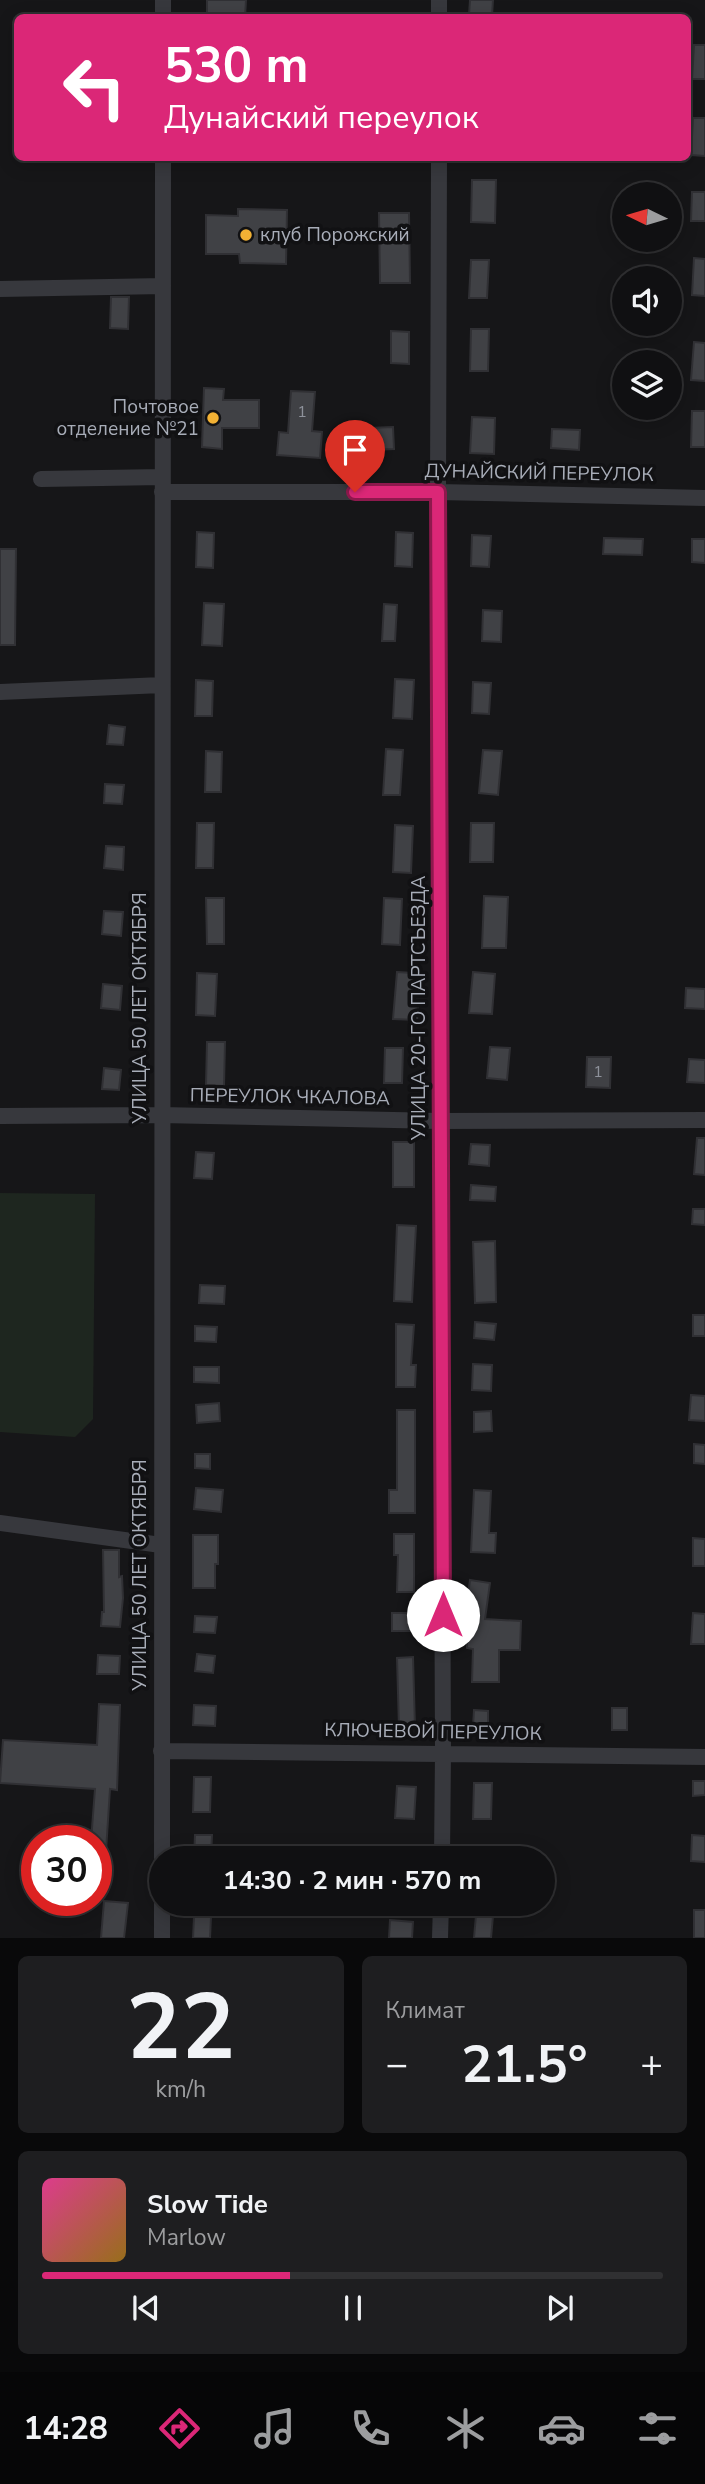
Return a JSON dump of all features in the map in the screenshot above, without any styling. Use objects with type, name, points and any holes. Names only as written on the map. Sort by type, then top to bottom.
[{"type":"street","name":"УЛИЦА 50 ЛЕТ ОКТЯБРЯ","points":[[162,1846],[163,161]]},
{"type":"street","name":"УЛИЦА 20-ГО ПАРТСЪЕЗДА","points":[[439,161],[442,1846]]},
{"type":"street","points":[[0,289],[163,286]]},
{"type":"street","name":"ДУНАЙСКИЙ ПЕРЕУЛОК","points":[[41,479],[162,485],[705,498]]},
{"type":"street","points":[[0,692],[162,685]]},
{"type":"street","name":"ПЕРЕУЛОК ЧКАЛОВА","points":[[0,1116],[161,1115],[440,1121],[705,1120]]},
{"type":"street","points":[[0,1523],[161,1545]]},
{"type":"street","name":"КЛЮЧЕВОЙ ПЕРЕУЛОК","points":[[161,1751],[443,1752],[705,1757]]},
{"type":"street","points":[[162,1916],[162,1938]]},
{"type":"street","points":[[440,1938],[441,1916]]},
{"type":"shaded area","points":[[0,1193],[95,1194],[93,1419],[75,1437],[0,1432]]},
{"type":"building","points":[[207,0],[246,0],[245,14],[207,14]]},
{"type":"building","points":[[470,0],[493,0],[492,14],[469,14]]},
{"type":"building","points":[[694,45],[705,45],[705,79],[692,79]]},
{"type":"building","points":[[693,118],[705,118],[705,156],[691,155]]},
{"type":"building","points":[[472,180],[496,180],[495,223],[471,222]]},
{"type":"building","points":[[692,192],[705,192],[705,221],[691,221]]},
{"type":"building","name":"клуб Порожский","points":[[238,209],[287,210],[286,264],[240,263],[239,254],[206,254],[206,215],[238,216]]},
{"type":"building","points":[[379,213],[409,213],[410,283],[380,283]]},
{"type":"building","points":[[694,258],[705,259],[705,296],[692,295]]},
{"type":"building","points":[[471,260],[489,260],[487,298],[469,298]]},
{"type":"building","points":[[111,297],[129,297],[128,329],[110,328]]},
{"type":"building","points":[[471,329],[489,329],[488,371],[470,371]]},
{"type":"building","points":[[391,331],[409,332],[409,364],[391,363]]},
{"type":"building","points":[[694,342],[705,343],[705,381],[691,380]]},
{"type":"building","points":[[204,388],[224,389],[223,400],[259,400],[259,428],[222,428],[222,449],[202,447]]},
{"type":"building","points":[[291,391],[315,392],[312,431],[322,432],[320,458],[277,455],[279,432],[288,433]]},
{"type":"building","points":[[692,411],[705,411],[705,447],[691,447]]},
{"type":"building","points":[[472,417],[495,418],[494,454],[470,453]]},
{"type":"building","points":[[393,427],[394,449],[369,450],[369,428]]},
{"type":"building","points":[[552,429],[580,430],[579,450],[551,448]]},
{"type":"building","points":[[197,532],[214,533],[213,568],[196,567]]},
{"type":"building","points":[[396,532],[413,533],[412,567],[395,566]]},
{"type":"building","points":[[472,535],[491,536],[489,567],[471,566]]},
{"type":"building","points":[[604,538],[643,539],[642,555],[603,554]]},
{"type":"building","points":[[692,539],[705,539],[705,563],[692,562]]},
{"type":"building","points":[[0,549],[16,549],[15,645],[0,645]]},
{"type":"building","points":[[204,603],[224,604],[222,646],[202,645]]},
{"type":"building","points":[[384,604],[397,605],[395,641],[382,641]]},
{"type":"building","points":[[483,610],[502,611],[501,642],[482,641]]},
{"type":"building","points":[[395,679],[414,680],[412,719],[393,718]]},
{"type":"building","points":[[196,680],[213,681],[212,716],[195,716]]},
{"type":"building","points":[[473,682],[491,683],[489,714],[472,713]]},
{"type":"building","points":[[109,725],[125,727],[123,745],[107,744]]},
{"type":"building","points":[[386,749],[403,750],[400,795],[383,795]]},
{"type":"building","points":[[483,750],[502,751],[498,795],[479,793]]},
{"type":"building","points":[[206,751],[222,752],[221,792],[205,792]]},
{"type":"building","points":[[105,784],[124,785],[122,804],[104,803]]},
{"type":"building","points":[[197,823],[214,823],[213,868],[196,868]]},
{"type":"building","points":[[471,823],[494,823],[493,862],[470,862]]},
{"type":"building","points":[[395,825],[413,826],[411,873],[393,872]]},
{"type":"building","points":[[106,846],[124,847],[123,870],[104,868]]},
{"type":"building","points":[[484,896],[508,897],[506,948],[482,948]]},
{"type":"building","points":[[206,898],[224,898],[224,944],[207,944]]},
{"type":"building","points":[[384,898],[402,899],[400,945],[382,944]]},
{"type":"building","points":[[104,911],[123,912],[121,936],[102,934]]},
{"type":"building","points":[[397,972],[413,973],[412,1005],[418,1006],[417,1020],[393,1019]]},
{"type":"building","points":[[473,972],[495,974],[492,1014],[469,1013]]},
{"type":"building","points":[[197,973],[217,974],[215,1016],[196,1015]]},
{"type":"building","points":[[103,984],[122,986],[120,1010],[101,1008]]},
{"type":"building","points":[[686,988],[705,989],[705,1009],[685,1008]]},
{"type":"building","points":[[207,1042],[225,1042],[224,1086],[206,1085]]},
{"type":"building","points":[[490,1047],[510,1048],[507,1080],[487,1078]]},
{"type":"building","points":[[385,1048],[403,1048],[402,1083],[384,1083]]},
{"type":"building","points":[[587,1057],[611,1057],[610,1088],[586,1087]]},
{"type":"building","points":[[689,1059],[705,1060],[705,1083],[687,1082]]},
{"type":"building","points":[[104,1068],[121,1070],[119,1090],[102,1089]]},
{"type":"building","points":[[697,1138],[705,1138],[705,1175],[694,1174]]},
{"type":"building","points":[[393,1142],[414,1142],[414,1187],[393,1187]]},
{"type":"building","points":[[471,1144],[490,1145],[489,1166],[469,1164]]},
{"type":"building","points":[[196,1152],[214,1153],[212,1179],[194,1178]]},
{"type":"building","points":[[471,1185],[496,1187],[495,1201],[470,1200]]},
{"type":"building","points":[[693,1209],[705,1209],[705,1225],[692,1224]]},
{"type":"building","points":[[397,1225],[416,1226],[412,1302],[394,1301]]},
{"type":"building","points":[[495,1241],[496,1302],[475,1303],[473,1242]]},
{"type":"building","points":[[200,1285],[225,1286],[224,1304],[199,1303]]},
{"type":"building","points":[[693,1315],[705,1315],[705,1336],[693,1336]]},
{"type":"building","points":[[475,1322],[496,1324],[494,1340],[474,1338]]},
{"type":"building","points":[[396,1324],[414,1325],[411,1365],[416,1365],[415,1387],[396,1387]]},
{"type":"building","points":[[195,1326],[217,1327],[216,1342],[195,1341]]},
{"type":"building","points":[[473,1364],[492,1365],[491,1391],[472,1390]]},
{"type":"building","points":[[194,1367],[219,1367],[219,1383],[194,1382]]},
{"type":"building","points":[[691,1395],[705,1396],[705,1421],[689,1420]]},
{"type":"building","points":[[219,1403],[220,1421],[197,1423],[196,1405]]},
{"type":"building","points":[[397,1410],[415,1410],[415,1513],[389,1513],[389,1490],[397,1490]]},
{"type":"building","points":[[491,1411],[492,1431],[474,1432],[474,1412]]},
{"type":"building","points":[[694,1444],[705,1445],[705,1464],[694,1463]]},
{"type":"building","points":[[195,1454],[210,1454],[210,1469],[195,1468]]},
{"type":"building","points":[[196,1488],[223,1490],[221,1512],[194,1509]]},
{"type":"building","points":[[474,1490],[491,1491],[489,1533],[496,1533],[495,1553],[471,1552]]},
{"type":"building","points":[[394,1534],[414,1534],[414,1592],[397,1592],[398,1555],[394,1555]]},
{"type":"building","points":[[193,1535],[218,1535],[215,1588],[193,1588]]},
{"type":"building","points":[[693,1538],[705,1539],[705,1566],[693,1566]]},
{"type":"building","points":[[103,1550],[119,1550],[119,1577],[122,1576],[123,1598],[120,1627],[101,1626],[104,1612]]},
{"type":"building","points":[[470,1580],[490,1583],[485,1619],[521,1621],[520,1650],[499,1650],[499,1682],[472,1682],[473,1649],[467,1648]]},
{"type":"building","points":[[392,1613],[414,1613],[414,1631],[392,1631]]},
{"type":"building","points":[[693,1613],[705,1614],[705,1644],[691,1644]]},
{"type":"building","points":[[195,1616],[217,1617],[215,1633],[194,1632]]},
{"type":"building","points":[[197,1654],[215,1656],[213,1673],[195,1671]]},
{"type":"building","points":[[98,1655],[120,1656],[119,1674],[97,1674]]},
{"type":"building","points":[[413,1657],[415,1728],[399,1728],[397,1658]]},
{"type":"building","points":[[99,1704],[120,1705],[117,1790],[110,1789],[108,1825],[92,1825],[95,1789],[0,1783],[3,1740],[97,1745]]},
{"type":"building","points":[[194,1705],[216,1706],[215,1726],[193,1725]]},
{"type":"building","points":[[612,1708],[627,1708],[627,1730],[612,1730]]},
{"type":"building","points":[[474,1710],[488,1711],[488,1727],[473,1727]]},
{"type":"building","points":[[194,1777],[211,1777],[210,1812],[193,1812]]},
{"type":"building","points":[[693,1781],[705,1781],[705,1795],[693,1796]]},
{"type":"building","points":[[474,1783],[492,1783],[491,1819],[473,1819]]},
{"type":"building","points":[[397,1786],[416,1787],[414,1819],[395,1818]]},
{"type":"building","points":[[195,1835],[212,1835],[212,1846],[195,1846]]},
{"type":"building","points":[[692,1835],[705,1836],[705,1862],[691,1861]]},
{"type":"building","points":[[112,1902],[128,1903],[124,1938],[101,1938],[103,1916],[112,1916]]},
{"type":"building","points":[[694,1910],[705,1910],[705,1938],[694,1938]]},
{"type":"building","points":[[476,1916],[493,1916],[491,1938],[474,1938]]},
{"type":"building","points":[[194,1917],[211,1917],[210,1938],[193,1938]]},
{"type":"building","points":[[390,1920],[413,1922],[412,1938],[389,1938]]},
{"type":"place","name":"клуб Порожский","points":[[246,235]]},
{"type":"place","name":"Почтовое отделение №21","points":[[213,418]]},
{"type":"route","points":[[355,492],[438,492],[443,1615]]}]
